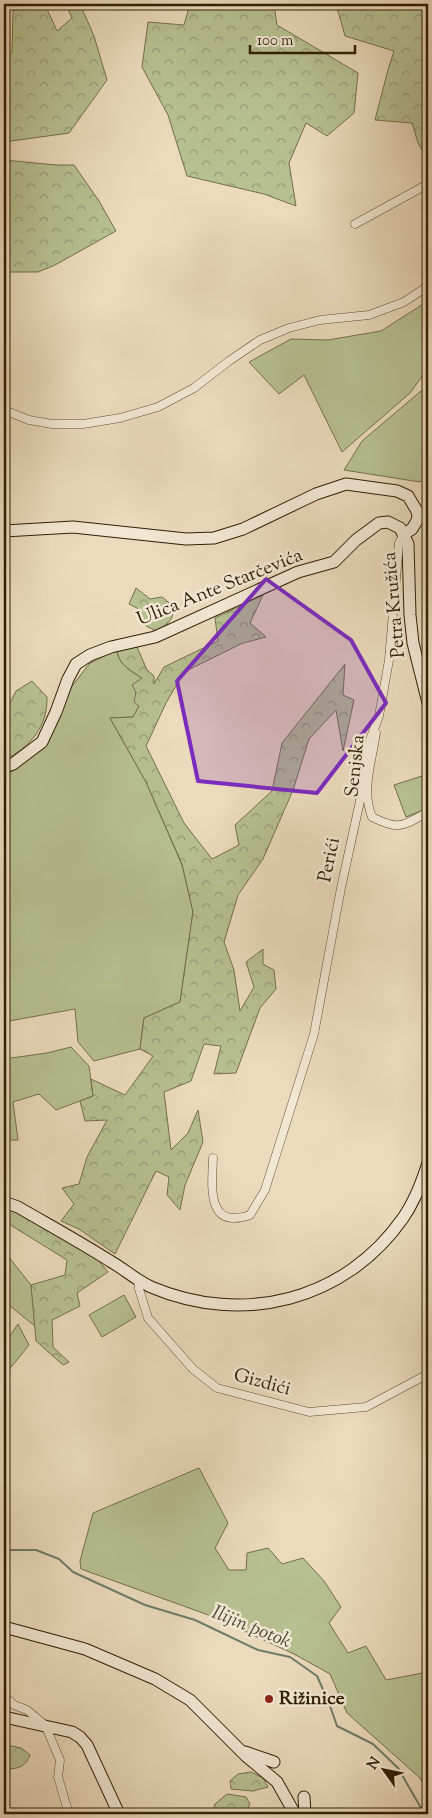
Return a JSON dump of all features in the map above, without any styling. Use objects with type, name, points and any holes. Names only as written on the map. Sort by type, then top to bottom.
[{"type":"street","points":[[355,224],[428,184]]},
{"type":"street","points":[[4,410],[29,420],[52,424],[83,424],[120,418],[158,407],[194,388],[228,361],[260,340],[289,328],[320,320],[369,315],[404,302],[428,286]]},
{"type":"street","points":[[4,531],[73,526],[186,539],[214,538],[244,529],[319,493],[346,484],[397,491],[408,496],[417,511],[418,519],[412,529],[404,534]]},
{"type":"street","name":"Ulica Ante Starčevića","points":[[4,767],[13,764],[42,742],[76,664],[90,654],[154,637],[298,572],[334,562],[356,540],[379,523],[388,522],[394,524],[404,534]]},
{"type":"street","name":"Petra Kružića","points":[[404,534],[408,544],[410,615],[413,643],[428,703]]},
{"type":"street","name":"Perići","points":[[213,1158],[212,1199],[218,1211],[224,1217],[236,1219],[250,1215],[265,1190],[314,1034],[341,888],[360,801],[364,756],[379,716],[389,660],[399,543],[404,534]]},
{"type":"street","name":"Senjska","points":[[379,716],[366,792],[367,804],[372,817],[397,827],[428,812]]},
{"type":"street","points":[[4,1202],[16,1206],[152,1287],[184,1298],[225,1306],[281,1301],[311,1292],[338,1279],[367,1258],[389,1237],[408,1209],[420,1186],[428,1163]]},
{"type":"street","name":"Gizdići","points":[[138,1280],[148,1318],[193,1369],[217,1388],[309,1412],[366,1407],[428,1374]]},
{"type":"street","points":[[4,1627],[85,1649],[155,1679],[190,1700],[240,1750],[277,1782],[295,1814]]},
{"type":"street","points":[[4,1696],[14,1704],[27,1710],[45,1725],[60,1760],[58,1777],[69,1814]]},
{"type":"street","points":[[4,1717],[66,1730],[80,1737],[87,1745],[119,1814]]},
{"type":"street","points":[[240,1750],[274,1762]]},
{"type":"street","points":[[4,1773],[6,1814]]},
{"type":"street","points":[[304,1797],[304,1814]]},
{"type":"highlighted area","points":[[266,579],[351,640],[386,703],[317,793],[198,781],[177,681]]},
{"type":"green space","points":[[22,4],[46,7],[57,31],[72,18],[66,4],[80,4],[94,36],[107,80],[69,133],[4,142],[4,57],[12,52],[13,11]]},
{"type":"green space","points":[[190,4],[274,4],[277,25],[358,73],[354,113],[327,136],[306,123],[289,163],[296,206],[264,194],[187,176],[168,115],[142,67],[148,22],[184,25]]},
{"type":"green space","points":[[336,4],[428,4],[428,154],[425,155],[418,143],[412,123],[375,120],[394,51],[345,36]]},
{"type":"green space","points":[[4,160],[74,165],[99,201],[116,231],[55,265],[38,272],[4,272]]},
{"type":"green space","points":[[428,301],[428,368],[410,393],[342,452],[304,375],[279,394],[249,362],[291,339],[328,340],[381,331]]},
{"type":"green space","points":[[428,385],[428,471],[420,482],[344,470],[362,441]]},
{"type":"green space","points":[[136,588],[150,599],[162,597],[170,605],[173,610],[172,618],[163,627],[156,631],[146,626],[137,608],[129,604]]},
{"type":"green space","points":[[263,595],[250,623],[266,637],[243,643],[184,672],[166,703],[146,746],[184,823],[212,859],[239,845],[235,825],[272,791],[282,743],[345,664],[343,695],[354,700],[343,751],[336,710],[309,739],[293,790],[263,859],[238,895],[224,942],[234,970],[240,1011],[254,987],[246,962],[263,949],[263,964],[274,970],[276,989],[260,1008],[236,1073],[214,1074],[221,1046],[204,1044],[191,1081],[164,1092],[171,1150],[188,1133],[198,1110],[203,1142],[185,1185],[180,1210],[167,1195],[169,1177],[156,1171],[115,1254],[79,1229],[61,1221],[74,1204],[62,1188],[79,1184],[87,1157],[107,1120],[85,1121],[80,1101],[93,1096],[91,1079],[125,1095],[153,1056],[140,1049],[144,1018],[180,1002],[193,912],[182,864],[146,782],[110,718],[133,717],[139,706],[134,702],[136,692],[132,685],[142,678],[122,663],[117,650],[137,647],[147,670],[154,676],[154,684],[164,667],[218,641],[215,618]]},
{"type":"green space","points":[[117,650],[123,663],[143,678],[136,692],[139,706],[133,717],[110,718],[146,782],[182,865],[193,912],[180,1002],[144,1018],[140,1049],[94,1061],[78,1042],[75,1009],[4,1022],[4,775],[45,747],[72,686],[90,663]]},
{"type":"green space","points":[[32,681],[47,697],[47,708],[41,727],[22,749],[4,760],[4,704],[10,703],[16,691]]},
{"type":"green space","points":[[422,776],[428,793],[428,808],[406,817],[394,785]]},
{"type":"green space","points":[[71,1047],[89,1066],[93,1096],[56,1110],[39,1094],[13,1102],[18,1140],[4,1140],[4,1059],[47,1053]]},
{"type":"green space","points":[[4,1208],[12,1210],[99,1261],[108,1272],[77,1293],[80,1306],[52,1320],[53,1347],[69,1362],[63,1365],[36,1341],[31,1285],[65,1275],[67,1260],[4,1221]]},
{"type":"green space","points":[[4,1251],[31,1285],[36,1327],[4,1301]]},
{"type":"green space","points":[[124,1295],[136,1317],[102,1337],[89,1315]]},
{"type":"green space","points":[[18,1324],[29,1345],[8,1371],[4,1368],[4,1334],[9,1337]]},
{"type":"green space","points":[[199,1468],[228,1523],[215,1548],[229,1570],[246,1570],[247,1553],[268,1548],[282,1564],[303,1558],[324,1581],[341,1607],[329,1623],[348,1653],[366,1646],[386,1680],[428,1672],[428,1794],[420,1778],[347,1713],[330,1674],[294,1654],[214,1617],[81,1569],[80,1561],[93,1513]]},
{"type":"green space","points":[[4,1747],[21,1748],[30,1755],[26,1763],[20,1767],[4,1769]]},
{"type":"green space","points":[[251,1772],[263,1778],[268,1787],[253,1791],[231,1789],[230,1781],[238,1774]]},
{"type":"green space","points":[[227,1794],[246,1797],[250,1804],[246,1814],[212,1814],[215,1804]]},
{"type":"waterway","name":"Ilijin potok","points":[[4,1550],[36,1550],[59,1559],[73,1572],[145,1605],[195,1620],[258,1650],[290,1657],[317,1676],[337,1726],[373,1744],[398,1768],[421,1808],[422,1814]]},
{"type":"place","name":"Rižinice","points":[[269,1699]]}]
